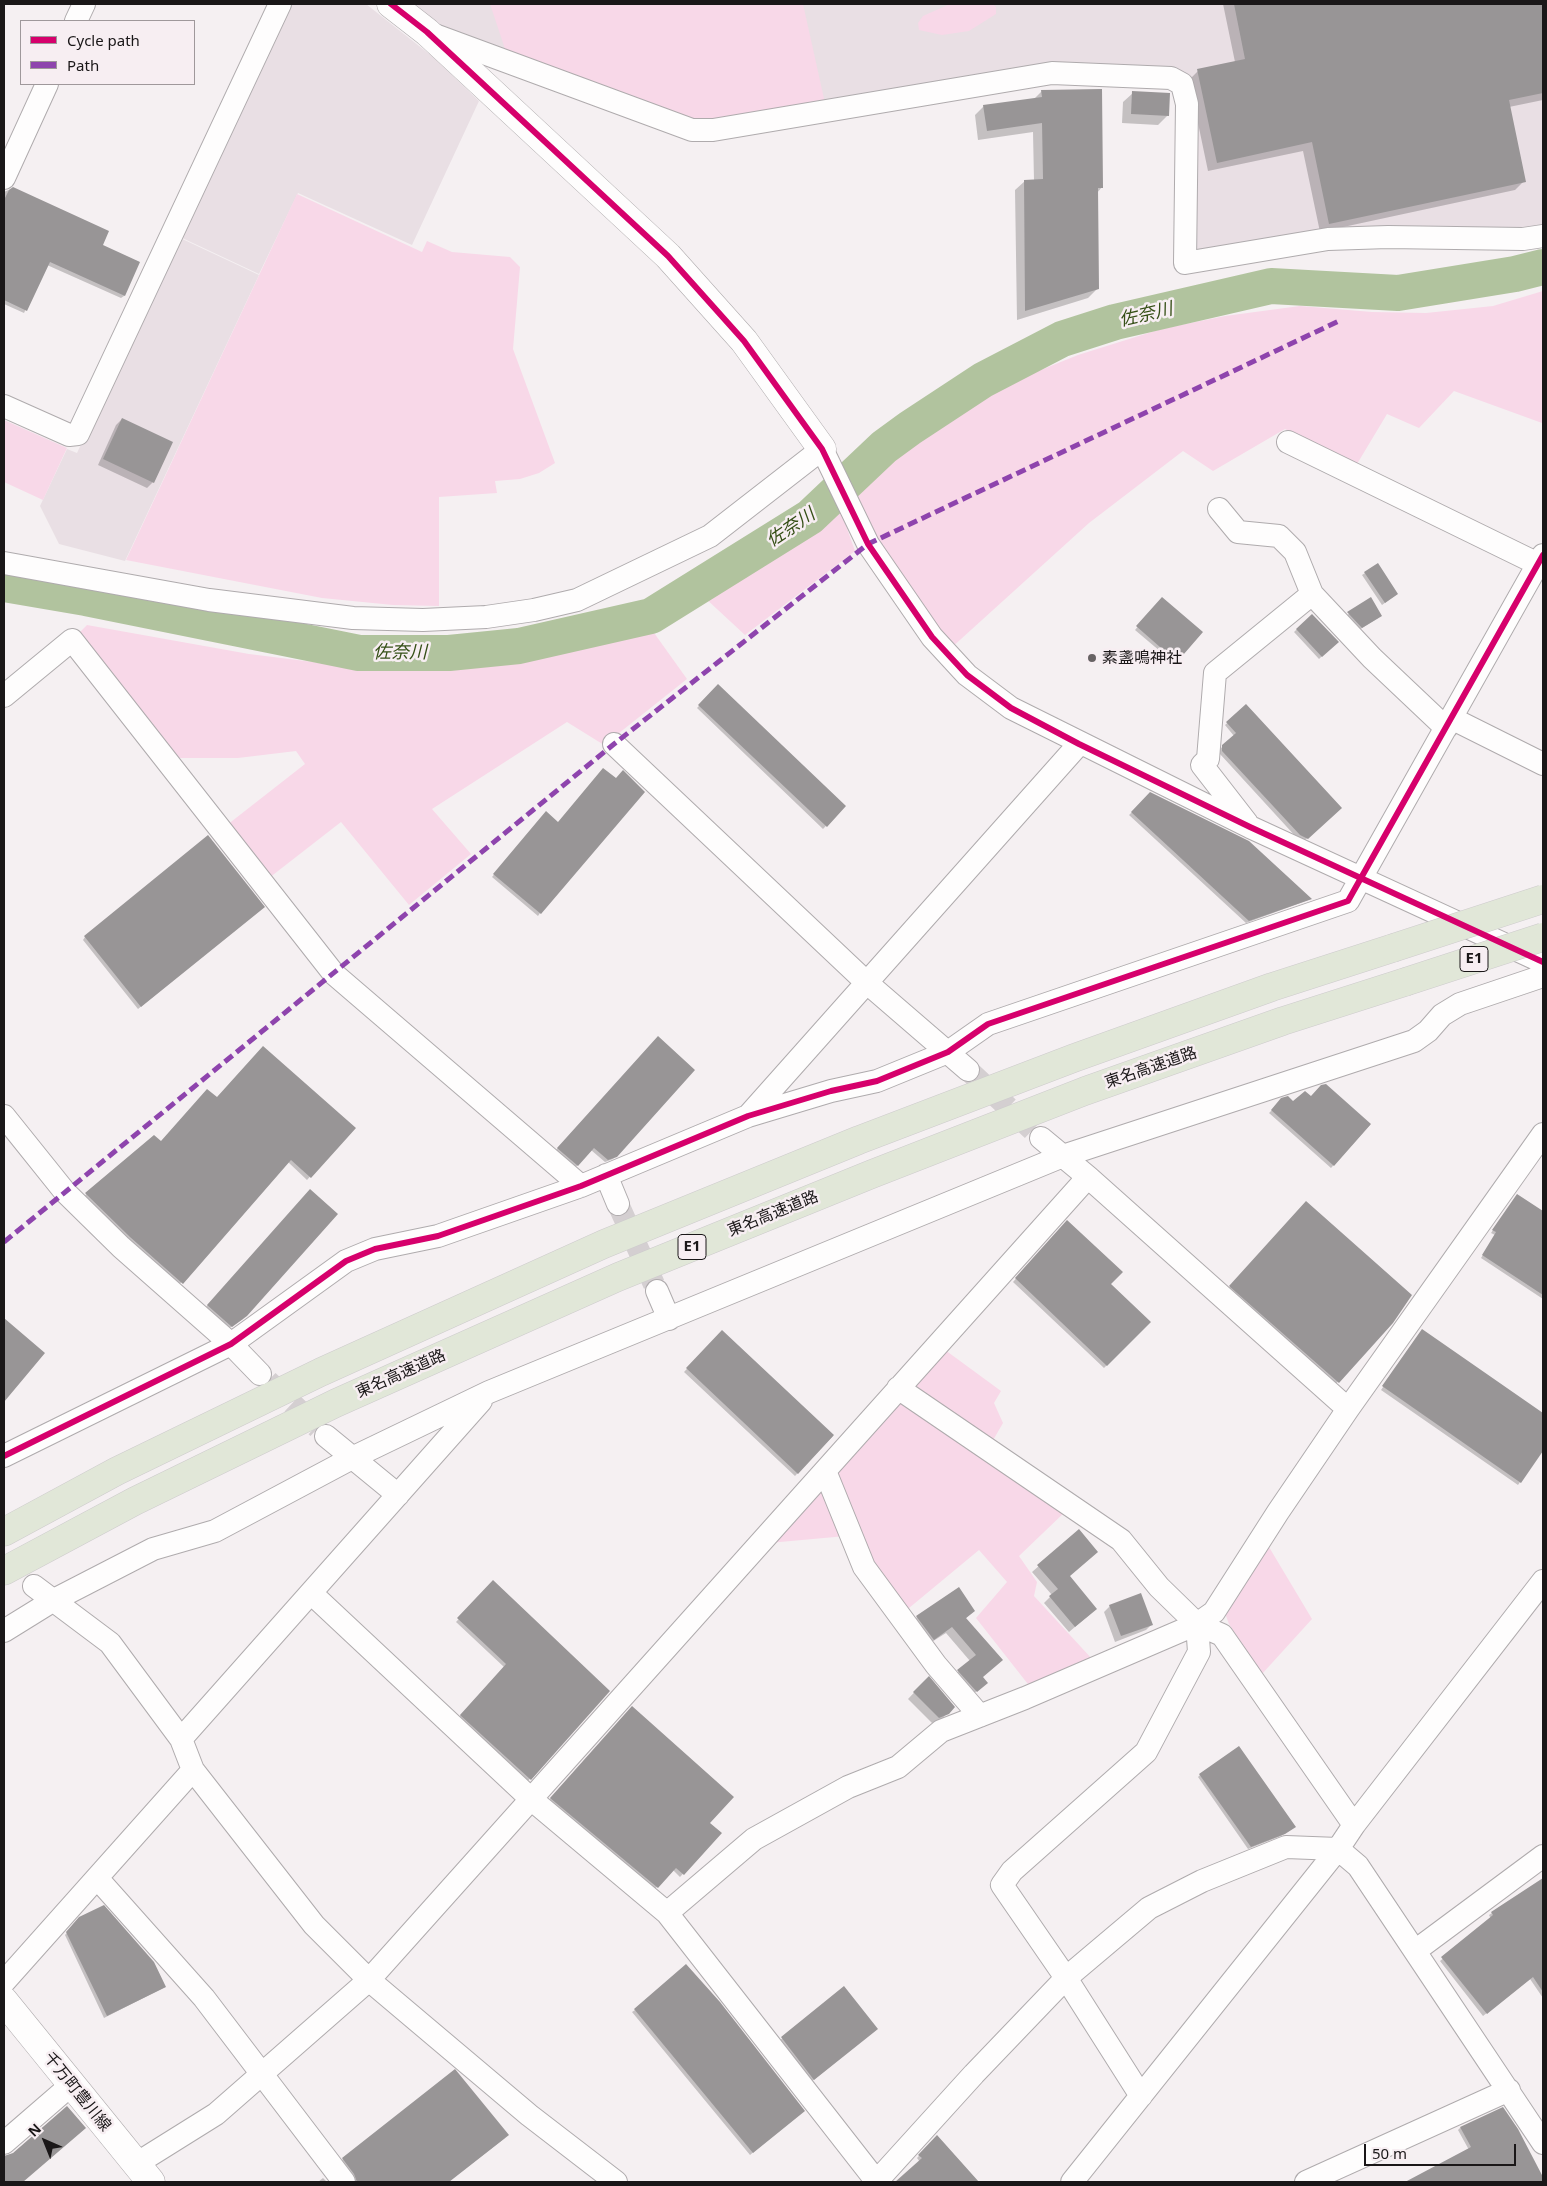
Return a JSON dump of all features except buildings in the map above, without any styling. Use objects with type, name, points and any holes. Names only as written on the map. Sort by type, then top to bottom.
[{"type":"highway","name":"E1","points":[[4,1532],[117,1471],[320,1372],[604,1244],[860,1140],[1074,1058],[1272,987],[1543,899]]},
{"type":"highway","name":"東名高速道路","points":[[4,1572],[135,1501],[336,1403],[618,1277],[863,1177],[1086,1091],[1274,1024],[1543,937]]},
{"type":"street","points":[[76,20],[84,4]]},
{"type":"street","points":[[4,406],[69,436],[78,434],[280,4]]},
{"type":"street","points":[[391,4],[427,32],[668,256],[744,341],[822,449],[868,544],[932,637],[967,675],[1011,708],[1079,744],[1250,827],[1543,962]]},
{"type":"street","points":[[427,32],[692,130],[713,130],[1052,73],[1171,78],[1182,84],[1187,104],[1185,263],[1328,239],[1388,237],[1523,239],[1543,236]]},
{"type":"street","points":[[4,178],[47,85]]},
{"type":"street","points":[[4,1456],[231,1344],[346,1261],[375,1249],[438,1236],[581,1186],[748,1116],[831,1091],[877,1082],[948,1052],[988,1024],[1348,901],[1541,559],[1288,442]]},
{"type":"street","points":[[4,563],[209,600],[353,618],[423,620],[486,617],[534,610],[577,600],[710,536],[822,449]]},
{"type":"street","points":[[1219,509],[1238,532],[1279,536],[1295,552],[1312,594],[1372,658],[1448,723],[1543,764]]},
{"type":"street","points":[[1250,827],[1202,765],[1208,759],[1215,673],[1312,594]]},
{"type":"street","points":[[4,696],[72,640],[334,974],[581,1186]]},
{"type":"street","points":[[614,744],[866,982],[968,1070]]},
{"type":"street","points":[[748,1116],[1079,744]]},
{"type":"street","points":[[4,1631],[54,1600],[153,1549],[215,1531],[354,1457],[489,1392],[1063,1156],[1414,1041],[1428,1031],[1442,1015],[1460,1004],[1543,976]]},
{"type":"street","points":[[4,1116],[65,1192],[121,1246],[231,1344],[260,1374]]},
{"type":"street","points":[[667,1913],[754,1839],[848,1787],[898,1767],[941,1731],[1197,1624],[1214,1612],[1278,1512],[1348,1409],[1543,1134]]},
{"type":"street","points":[[1041,1138],[1088,1176],[1348,1409]]},
{"type":"street","points":[[606,1175],[618,1204]]},
{"type":"street","points":[[144,2173],[216,2114],[369,1980],[1088,1176]]},
{"type":"street","points":[[657,1291],[669,1319]]},
{"type":"street","points":[[898,1388],[1121,1540],[1160,1587],[1197,1624],[1222,1634],[1354,1824]]},
{"type":"street","points":[[181,1740],[489,1392]]},
{"type":"street","points":[[326,1436],[354,1457],[398,1495]]},
{"type":"street","points":[[825,1471],[864,1566],[936,1666],[980,1716]]},
{"type":"street","points":[[1072,2182],[1092,2172],[1141,2096],[1338,1849],[1354,1824],[1543,1581]]},
{"type":"street","points":[[34,1586],[110,1643],[181,1740],[194,1770],[314,1925],[369,1980],[529,2115],[616,2182]]},
{"type":"street","points":[[311,1593],[531,1799],[667,1913],[877,2182],[974,2074],[1066,1978],[1149,1908],[1202,1881],[1286,1847],[1338,1849],[1358,1866],[1543,2143]]},
{"type":"street","points":[[1141,2096],[1066,1978],[1002,1885],[1012,1871],[1146,1752],[1199,1652],[1197,1624]]},
{"type":"street","points":[[4,1982],[194,1770]]},
{"type":"street","points":[[1415,1951],[1543,1856]]},
{"type":"street","points":[[97,1878],[204,1998],[344,2182]]},
{"type":"street","name":"千万町豊川線","points":[[4,2001],[144,2173]]},
{"type":"street","points":[[4,2143],[71,2085]]},
{"type":"street","points":[[1306,2182],[1509,2090]]},
{"type":"shaded area","points":[[288,4],[366,4],[433,57],[479,101],[412,245],[298,193],[259,274],[178,236]]},
{"type":"shaded area","points":[[406,4],[1543,4],[1543,225],[1516,232],[1202,253],[1193,245],[1193,88],[1051,67],[699,127],[435,28]]},
{"type":"shaded area","points":[[490,4],[803,4],[825,103],[698,124],[506,52]]},
{"type":"shaded area","points":[[950,4],[993,4],[996,7],[996,14],[969,31],[942,35],[919,30],[918,23],[923,16]]},
{"type":"shaded area","points":[[297,194],[422,252],[427,241],[452,252],[510,257],[520,267],[513,349],[555,463],[539,473],[520,479],[495,481],[497,493],[439,497],[439,606],[393,605],[322,598],[126,560]]},
{"type":"shaded area","points":[[178,237],[259,275],[125,561],[59,544],[40,506],[67,449],[77,453]]},
{"type":"shaded area","points":[[1543,291],[1542,423],[1454,391],[1419,428],[1387,414],[1357,464],[1285,429],[1213,471],[1183,451],[1089,523],[950,649],[873,542],[855,492],[893,458],[957,414],[1021,378],[1078,355],[1161,329],[1225,316],[1300,306],[1372,312],[1426,313],[1493,306]]},
{"type":"shaded area","points":[[4,420],[67,448],[43,500],[4,482]]},
{"type":"shaded area","points":[[839,506],[855,551],[745,635],[704,597]]},
{"type":"shaded area","points":[[647,623],[687,679],[604,745],[567,722],[432,809],[471,854],[409,905],[341,822],[269,878],[227,825],[305,764],[296,751],[238,758],[176,758],[77,635],[87,625],[249,654],[361,668],[443,665],[529,655]]},
{"type":"shaded area","points":[[941,1347],[1001,1391],[994,1403],[1003,1423],[992,1442],[906,1386]]},
{"type":"shaded area","points":[[899,1396],[1067,1510],[1019,1556],[1037,1582],[1034,1596],[1093,1660],[1031,1688],[976,1618],[1007,1582],[979,1550],[903,1613],[868,1564],[830,1474]]},
{"type":"shaded area","points":[[825,1481],[846,1536],[769,1543]]},
{"type":"shaded area","points":[[1266,1542],[1312,1619],[1262,1674],[1229,1624],[1225,1613]]},
{"type":"waterway","name":"佐奈川","points":[[4,584],[86,598],[359,653],[449,653],[519,646],[651,616],[810,517],[884,447],[910,428],[983,380],[1062,339],[1115,322],[1271,286],[1398,293],[1515,274],[1543,267]]},
{"type":"tunnel","points":[[968,1070],[1041,1138]]},
{"type":"tunnel","points":[[618,1204],[657,1291]]},
{"type":"tunnel","points":[[268,1381],[318,1428]]},
{"type":"marked path","points":[[4,1242],[614,744],[868,544],[1341,320]]},
{"type":"cycle path","points":[[391,4],[427,32],[668,256],[744,341],[822,449],[868,544],[932,637],[967,675],[1011,708],[1079,744],[1250,827],[1543,962]]},
{"type":"cycle path","points":[[4,1456],[231,1344],[346,1261],[375,1249],[438,1236],[581,1186],[748,1116],[831,1091],[877,1081],[948,1052],[988,1024],[1348,901],[1543,555]]},
{"type":"place","name":"素盞鳴神社","points":[[1092,658]]}]
